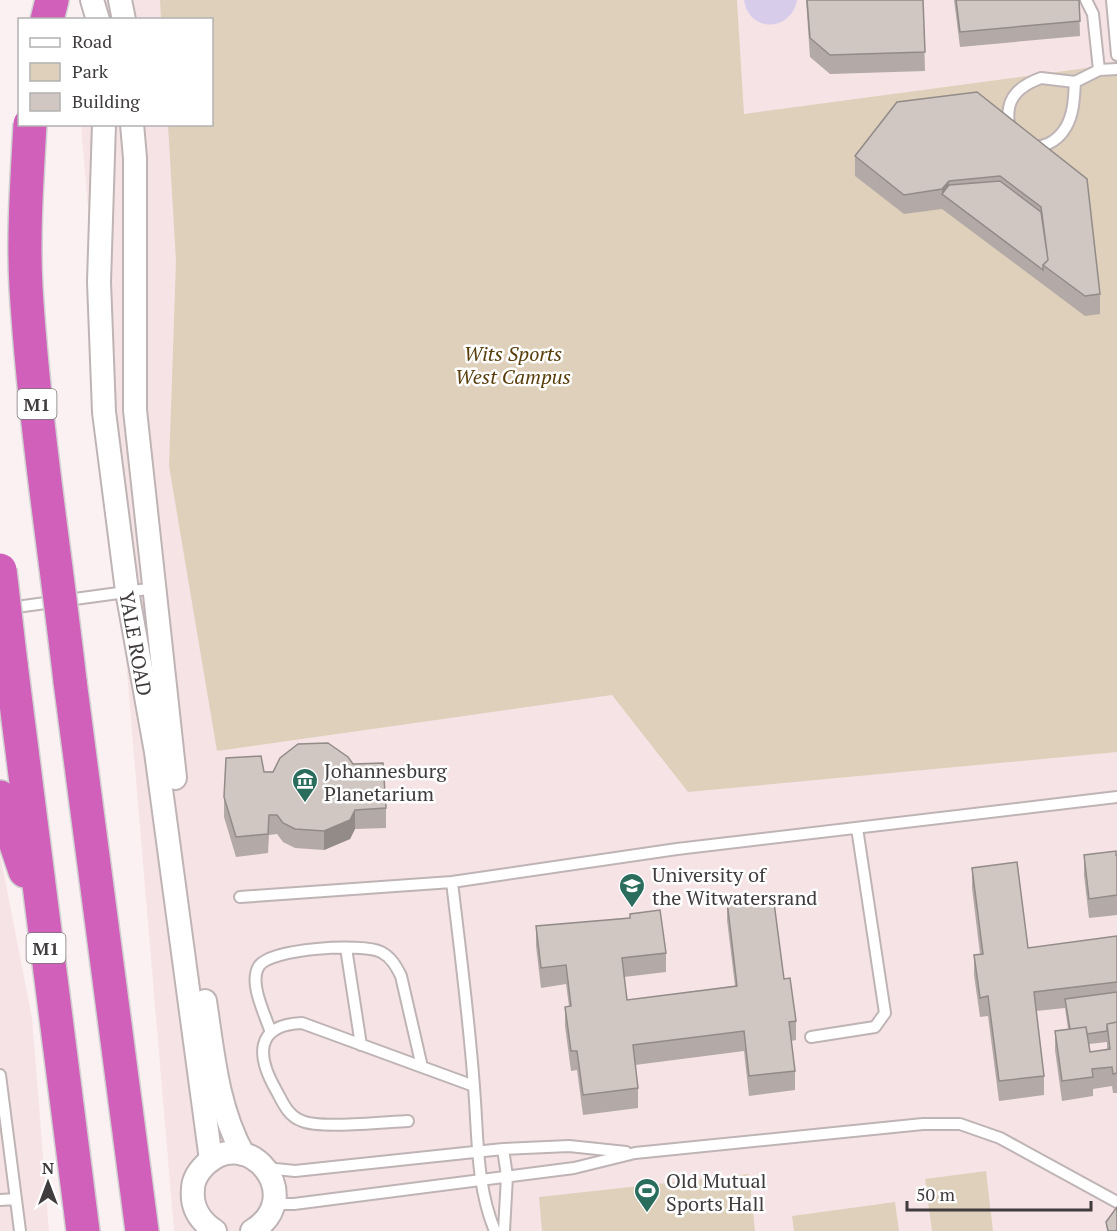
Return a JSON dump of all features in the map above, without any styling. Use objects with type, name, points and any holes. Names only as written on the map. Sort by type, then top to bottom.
[{"type":"highway","points":[[48,18],[52,0]]},
{"type":"highway","name":"M1","points":[[30,126],[26,199],[26,286],[34,381],[70,681],[142,1231]]},
{"type":"highway","name":"M1","points":[[0,570],[83,1231]]},
{"type":"highway","points":[[0,797],[18,856],[41,905]]},
{"type":"street","points":[[92,0],[97,18]]},
{"type":"street","points":[[120,0],[124,18]]},
{"type":"street","name":"YALE ROAD","points":[[104,126],[99,282],[104,412],[127,591],[174,827],[222,1110],[229,1129],[243,1154]]},
{"type":"street","name":"YALE ROAD","points":[[132,126],[135,158],[135,410],[155,588],[174,827],[211,1160]]},
{"type":"street","points":[[214,1231],[201,1220],[193,1204],[193,1187],[199,1171],[211,1160],[221,1155],[243,1154],[266,1168],[276,1191],[269,1216],[252,1231]]},
{"type":"lane","points":[[1086,0],[1093,14],[1099,70]]},
{"type":"lane","points":[[1112,0],[1117,55]]},
{"type":"lane","points":[[1075,82],[1074,103],[1066,127],[1053,142],[1038,146],[1023,144],[1012,135],[1006,122],[1010,102],[1021,87],[1041,78],[1075,82],[1099,70],[1117,69]]},
{"type":"lane","points":[[0,609],[155,588]]},
{"type":"lane","points":[[240,897],[452,882],[677,849],[1117,797]]},
{"type":"lane","points":[[811,1037],[874,1027],[885,1013],[857,828]]},
{"type":"lane","points":[[452,882],[474,1086],[478,1151],[488,1215],[495,1231]]},
{"type":"lane","points":[[271,1033],[257,991],[256,975],[260,965],[268,959],[309,950],[364,946],[382,952],[394,962],[401,976],[422,1067]]},
{"type":"lane","points":[[346,948],[361,1045]]},
{"type":"lane","points":[[408,1121],[319,1123],[303,1122],[289,1114],[264,1065],[262,1049],[271,1033],[288,1024],[302,1023],[474,1086]]},
{"type":"lane","points":[[0,1075],[20,1231]]},
{"type":"lane","points":[[274,1204],[294,1204],[573,1168],[635,1153],[923,1124],[960,1124],[1000,1138],[1117,1203]]},
{"type":"lane","points":[[266,1168],[295,1171],[478,1151],[569,1146],[635,1153]]},
{"type":"lane","points":[[503,1149],[507,1176],[504,1231]]},
{"type":"lane","points":[[0,1200],[16,1199]]},
{"type":"shaded area","name":"University of the Witwatersrand","points":[[105,0],[1117,0],[1117,1231],[174,1231],[81,126],[213,126],[213,18],[101,18]]},
{"type":"shaded area","points":[[744,0],[797,1],[793,11],[786,19],[770,25],[753,18],[747,11]]},
{"type":"shaded area","points":[[0,854],[32,1018],[49,1231],[0,1231]]},
{"type":"green space","name":"Wits Sports West Campus","points":[[160,0],[737,0],[744,114],[1117,64],[1117,752],[688,792],[612,695],[217,751],[169,466],[176,261],[168,126],[213,126],[213,18],[161,18]]},
{"type":"green space","points":[[986,1171],[993,1231],[932,1231],[925,1179]]},
{"type":"green space","name":"Old Mutual Sports Hall","points":[[749,1174],[755,1231],[542,1231],[539,1197]]},
{"type":"green space","points":[[895,1202],[899,1231],[794,1231],[792,1216]]},
{"type":"building","points":[[807,0],[923,0],[925,52],[830,55],[810,38]]},
{"type":"building","points":[[956,0],[1079,0],[1080,21],[960,32]]},
{"type":"building","points":[[977,92],[1087,179],[1100,294],[1085,296],[1043,265],[1048,260],[1041,207],[1000,176],[949,181],[942,189],[904,195],[855,156],[897,102]]},
{"type":"building","points":[[1000,181],[1041,212],[1048,260],[1043,265],[1043,270],[942,194],[949,185]]},
{"type":"building","name":"Johannesburg Planetarium","points":[[328,743],[348,757],[353,764],[383,763],[386,808],[355,810],[350,820],[324,831],[295,829],[283,823],[277,815],[269,815],[268,834],[236,837],[224,797],[226,758],[261,756],[264,772],[273,772],[280,758],[298,744]]},
{"type":"building","points":[[1116,851],[1117,895],[1089,899],[1084,855]]},
{"type":"building","points":[[1017,862],[1028,948],[1117,936],[1117,982],[1034,992],[1044,1076],[999,1081],[988,996],[980,998],[974,955],[983,954],[972,868]]},
{"type":"building","points":[[773,895],[784,979],[790,978],[796,1021],[789,1022],[795,1071],[749,1076],[744,1031],[633,1045],[638,1088],[583,1095],[577,1051],[571,1051],[565,1007],[571,1006],[566,965],[541,968],[536,926],[630,918],[630,914],[660,910],[666,953],[622,958],[627,1000],[737,986],[727,901]]},
{"type":"building","points":[[1117,992],[1117,1022],[1107,1024],[1107,1031],[1087,1034],[1086,1027],[1070,1029],[1065,999]]},
{"type":"building","points":[[1117,1022],[1117,1073],[1113,1074],[1112,1067],[1092,1069],[1093,1077],[1062,1081],[1055,1031],[1086,1027],[1090,1052],[1110,1049],[1107,1024]]},
{"type":"building","points":[[1117,1207],[1117,1231],[1108,1231],[1106,1222]]},
{"type":"place","name":"Johannesburg Planetarium","points":[[305,804]]},
{"type":"place","name":"University of the Witwatersrand","points":[[632,909]]},
{"type":"place","name":"Old Mutual Sports Hall","points":[[647,1214]]}]
